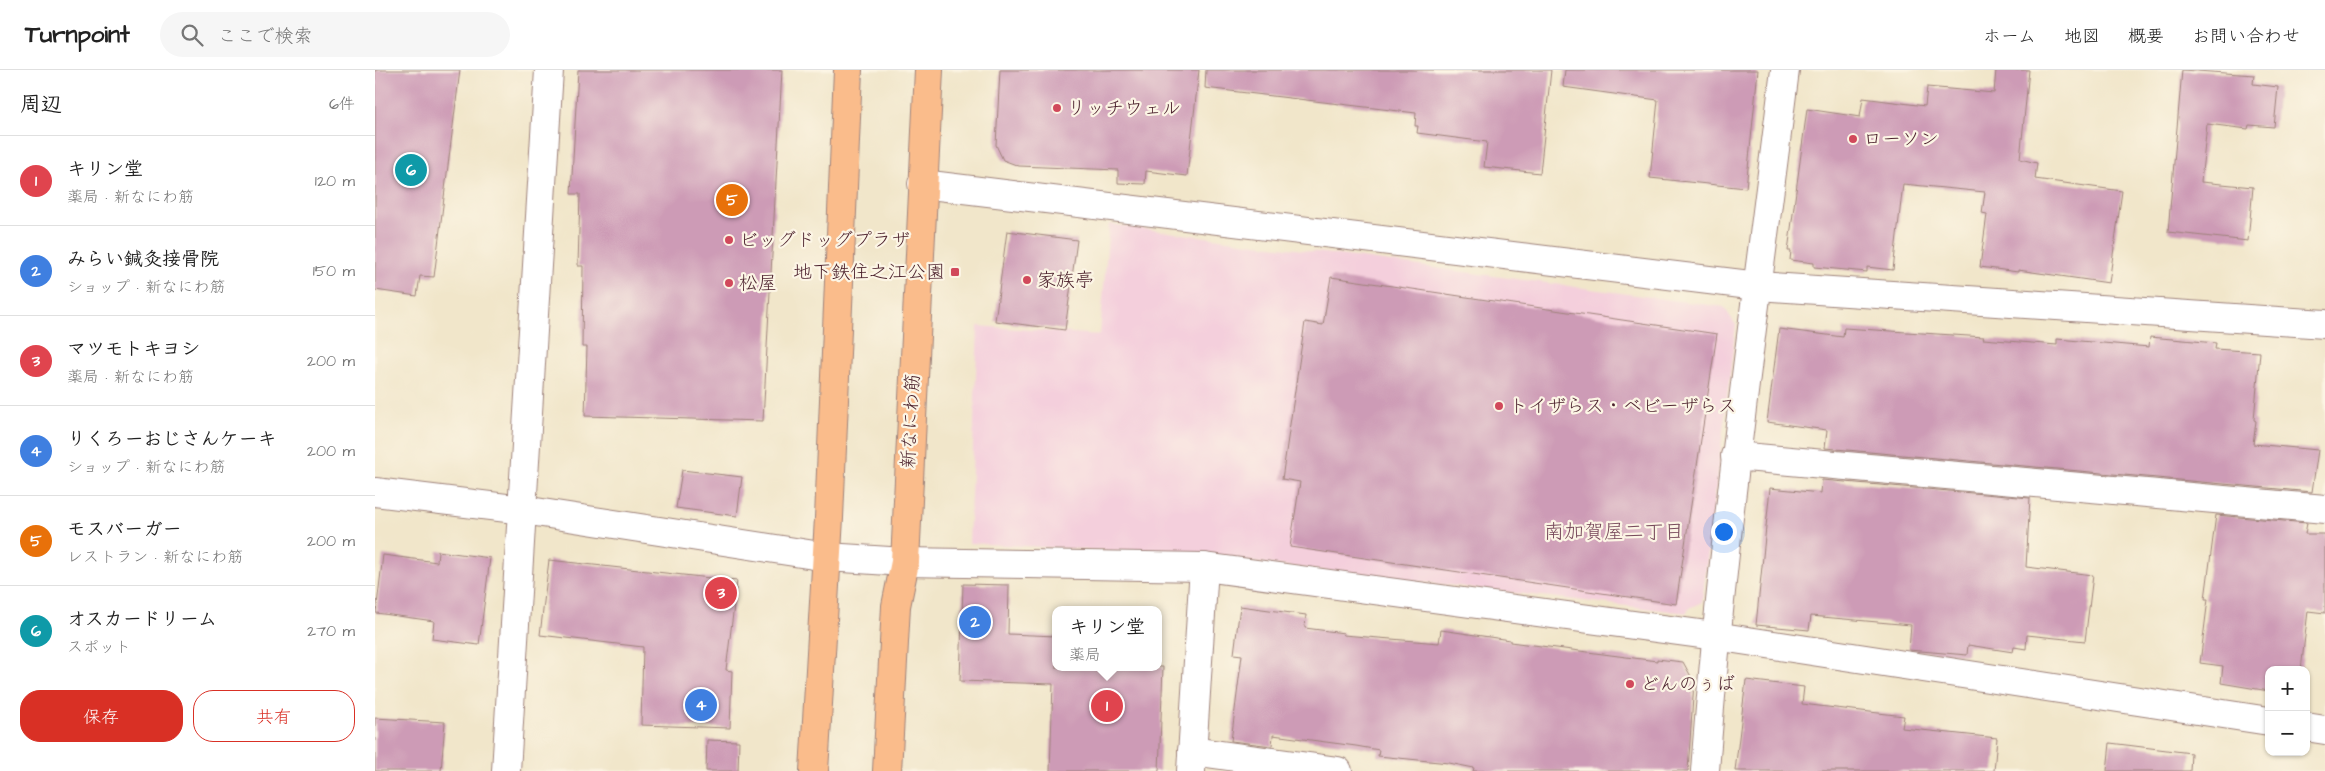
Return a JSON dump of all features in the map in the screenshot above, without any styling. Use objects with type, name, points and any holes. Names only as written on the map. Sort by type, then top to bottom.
[{"type":"main road","points":[[814,771],[827,557],[848,70]]},
{"type":"main road","name":"新なにわ筋","points":[[887,771],[896,606],[905,562],[929,70]]},
{"type":"street","points":[[506,771],[549,70]]},
{"type":"street","points":[[1705,771],[1715,636],[1735,456],[1785,70]]},
{"type":"street","points":[[922,184],[1758,286],[2325,324]]},
{"type":"street","points":[[1735,456],[2325,509]]},
{"type":"street","points":[[375,492],[523,510],[827,557],[905,562],[1203,567],[1715,636],[2265,721]]},
{"type":"street","points":[[1203,567],[1191,761],[1338,771]]},
{"type":"street","points":[[2310,728],[2325,730]]},
{"type":"shaded area","points":[[1109,224],[1724,307],[1736,325],[1702,602],[1689,608],[1687,613],[1198,556],[969,543],[978,326],[1100,335]]},
{"type":"building","points":[[375,70],[460,70],[434,277],[420,276],[417,296],[375,290]]},
{"type":"building","points":[[578,70],[782,70],[763,421],[585,416],[587,347],[582,347],[583,266],[578,266],[580,194],[571,194]]},
{"type":"building","points":[[1000,70],[1199,70],[1187,176],[1146,171],[1145,184],[1118,183],[1118,170],[1019,166],[1003,160],[996,145]]},
{"type":"building","points":[[1206,70],[1551,70],[1540,173],[1484,167],[1487,142],[1417,133],[1418,126],[1415,126],[1416,113],[1205,88]]},
{"type":"building","points":[[1565,70],[1758,70],[1746,188],[1650,178],[1658,100],[1563,87]]},
{"type":"building","points":[[1996,70],[2029,70],[2020,159],[2037,163],[2035,179],[2122,191],[2109,283],[2018,270],[2018,272],[1980,267],[1987,214],[1982,213],[1985,192],[1903,184],[1893,270],[1867,267],[1867,272],[1814,267],[1814,263],[1790,260],[1791,251],[1788,251],[1807,109],[1860,117],[1863,98],[1925,106],[1927,87],[1994,93]]},
{"type":"building","points":[[2182,70],[2254,75],[2253,84],[2278,87],[2274,127],[2249,125],[2248,129],[2207,124],[2201,182],[2253,187],[2248,241],[2168,232]]},
{"type":"building","points":[[1007,231],[1077,240],[1065,330],[995,321]]},
{"type":"building","name":"トイザらス・ベビーザらス","points":[[1331,277],[1717,334],[1676,604],[1290,547],[1300,482],[1282,479],[1305,322],[1323,325]]},
{"type":"building","points":[[1844,328],[1984,337],[1983,339],[2057,345],[2057,339],[2149,347],[2150,337],[2216,343],[2215,349],[2260,352],[2253,444],[2318,450],[2312,492],[1825,448],[1827,430],[1767,422],[1779,329],[1843,337]]},
{"type":"building","points":[[682,470],[742,477],[737,516],[676,508]]},
{"type":"building","points":[[1822,480],[2030,498],[2026,567],[2093,575],[2085,641],[2027,635],[2026,649],[2014,647],[2013,652],[1968,645],[1967,655],[1909,650],[1911,625],[1811,616],[1809,630],[1756,625],[1770,488],[1821,493]]},
{"type":"building","points":[[2216,515],[2307,523],[2305,534],[2325,534],[2325,613],[2308,611],[2301,666],[2265,666],[2265,690],[2221,683],[2223,666],[2200,663],[2208,599],[2205,599]]},
{"type":"building","points":[[438,551],[490,558],[479,645],[432,639],[434,621],[376,613],[383,555],[437,562]]},
{"type":"building","points":[[549,560],[737,581],[726,670],[732,671],[730,728],[641,725],[643,647],[540,635]]},
{"type":"building","points":[[963,584],[1009,585],[1008,634],[1052,636],[1052,671],[1162,671],[1163,667],[1159,771],[1050,771],[1053,684],[960,681]]},
{"type":"building","points":[[1240,606],[1306,615],[1305,628],[1344,633],[1343,635],[1439,643],[1441,630],[1510,640],[1510,642],[1657,661],[1657,659],[1683,662],[1694,682],[1688,771],[1473,771],[1474,768],[1449,763],[1378,756],[1379,750],[1273,735],[1272,746],[1231,741],[1242,655],[1234,654]]},
{"type":"building","points":[[1746,680],[1804,687],[1802,704],[1904,716],[1902,728],[1997,738],[1994,771],[1735,771]]},
{"type":"building","points":[[375,718],[445,722],[441,771],[375,771]]},
{"type":"building","points":[[707,740],[739,741],[738,771],[706,771]]},
{"type":"building","points":[[2110,743],[2191,753],[2190,771],[2107,771]]},
{"type":"place","name":"リッチウェル","points":[[1057,108]]},
{"type":"place","name":"ローソン","points":[[1853,139]]},
{"type":"place","name":"オスカードリーム","points":[[411,170]]},
{"type":"place","name":"モスバーガー","points":[[732,200]]},
{"type":"place","name":"ビッグドッグプラザ","points":[[729,240]]},
{"type":"place","name":"地下鉄住之江公園","points":[[955,272]]},
{"type":"place","name":"家族亭","points":[[1027,280]]},
{"type":"place","name":"松屋","points":[[729,283]]},
{"type":"place","name":"トイザらス・ベビーザらス","points":[[1499,406]]},
{"type":"place","name":"マツモトキヨシ","points":[[721,593]]},
{"type":"place","name":"みらい鍼灸接骨院","points":[[975,622]]},
{"type":"place","name":"どんのぅば","points":[[1630,684]]},
{"type":"place","name":"りくろーおじさんケーキ","points":[[701,705]]},
{"type":"place","name":"キリン堂","points":[[1107,706]]},
{"type":"district","name":"南加賀屋二丁目","points":[[1614,532]]}]
